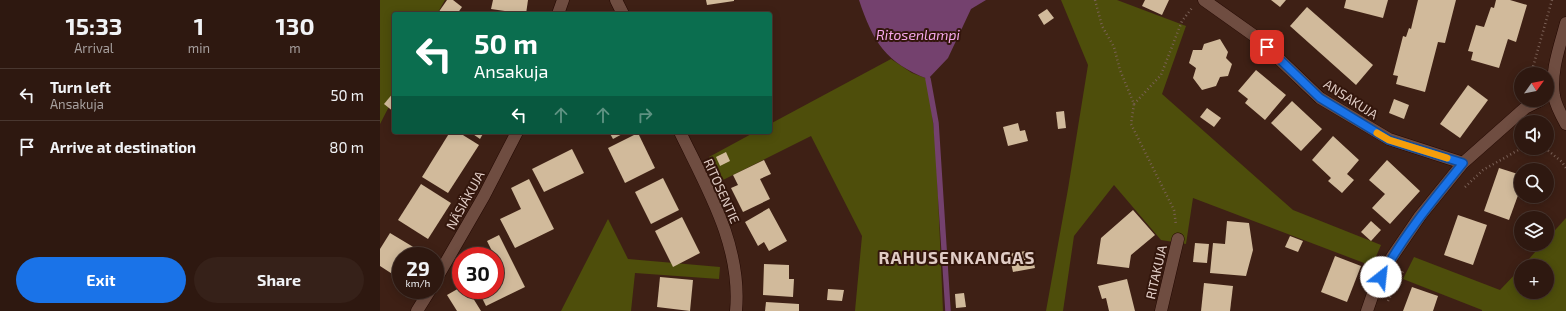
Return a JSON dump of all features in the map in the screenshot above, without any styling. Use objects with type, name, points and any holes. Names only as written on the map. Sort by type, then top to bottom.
[{"type":"street","points":[[559,12],[563,0]]},
{"type":"street","points":[[616,0],[622,12]]},
{"type":"street","name":"ANSAKUJA","points":[[1199,3],[1256,37],[1320,98],[1389,140],[1463,163]]},
{"type":"street","points":[[1554,71],[1566,23]]},
{"type":"street","points":[[1554,103],[1566,124]]},
{"type":"street","points":[[1367,311],[1375,288],[1392,257],[1420,216],[1463,163],[1527,107]]},
{"type":"street","name":"NÄSIÄKUJA","points":[[444,265],[484,196],[516,134]]},
{"type":"street","name":"RITOSENTIE","points":[[681,134],[721,218],[735,268],[738,298],[736,311]]},
{"type":"street","name":"RITAKUJA","points":[[1161,311],[1178,239]]},
{"type":"street","points":[[417,311],[424,299]]},
{"type":"path","points":[[1095,0],[1102,26],[1114,47],[1120,70],[1134,104],[1131,124],[1174,210],[1178,239]]},
{"type":"path","points":[[1533,67],[1552,0]]},
{"type":"path","points":[[1134,104],[1161,75],[1182,21],[1199,3]]},
{"type":"path","points":[[1460,191],[1483,170],[1514,153]]},
{"type":"path","points":[[1554,155],[1562,162],[1566,168]]},
{"type":"path","points":[[1386,306],[1404,271]]},
{"type":"shaded area","points":[[380,0],[445,0],[438,12],[392,12],[392,101],[380,124]]},
{"type":"shaded area","points":[[1061,0],[1117,0],[1186,26],[1162,94],[1293,210],[1381,245],[1372,266],[1193,198],[1186,244],[1161,240],[1114,185],[1074,236],[1063,311],[1046,311],[1088,65]]},
{"type":"shaded area","points":[[891,59],[912,73],[928,79],[936,149],[943,311],[855,311],[862,236],[811,136],[721,181],[709,157],[751,134],[772,134],[772,123]]},
{"type":"shaded area","points":[[1566,218],[1566,311],[1482,311],[1403,279],[1414,257],[1500,290],[1514,275],[1514,299],[1554,299],[1554,259],[1529,259],[1536,251],[1554,251],[1554,231]]},
{"type":"shaded area","points":[[608,219],[628,259],[720,267],[719,279],[635,273],[631,311],[561,311]]},
{"type":"water","name":"Ritosenlampi","points":[[859,0],[986,0],[971,9],[948,58],[928,79],[901,66],[883,49],[870,28]]},
{"type":"building","points":[[447,0],[453,0],[462,7],[458,12],[439,12]]},
{"type":"building","points":[[493,0],[528,0],[526,12],[512,12],[491,9]]},
{"type":"building","points":[[706,0],[734,0],[734,1],[707,5]]},
{"type":"building","points":[[1145,0],[1169,0],[1162,15],[1142,6]]},
{"type":"building","points":[[1271,0],[1286,0],[1280,7]]},
{"type":"building","points":[[1346,0],[1388,0],[1383,18],[1344,8]]},
{"type":"building","points":[[1418,0],[1456,0],[1445,43],[1438,42],[1425,92],[1396,84],[1398,76],[1393,75],[1403,36],[1406,37],[1409,28],[1411,29]]},
{"type":"building","points":[[1496,0],[1510,0],[1527,5],[1516,42],[1508,39],[1499,68],[1471,60],[1473,52],[1468,51],[1476,25],[1484,27],[1491,7],[1494,8]]},
{"type":"building","points":[[1307,7],[1373,65],[1356,85],[1290,26]]},
{"type":"building","points":[[1047,9],[1054,18],[1044,25],[1038,15]]},
{"type":"building","points":[[1220,39],[1228,52],[1226,58],[1232,64],[1228,76],[1220,77],[1216,86],[1202,90],[1193,78],[1196,68],[1189,63],[1193,50],[1202,50],[1204,44]]},
{"type":"building","points":[[1256,70],[1286,95],[1265,120],[1245,103],[1248,99],[1238,91]]},
{"type":"building","points":[[1468,85],[1488,100],[1460,138],[1440,124]]},
{"type":"building","points":[[392,94],[392,110],[384,104]]},
{"type":"building","points":[[1394,99],[1409,105],[1404,119],[1389,113]]},
{"type":"building","points":[[1292,101],[1322,129],[1301,151],[1271,123]]},
{"type":"building","points":[[1207,108],[1221,118],[1214,127],[1200,117]]},
{"type":"building","points":[[1064,111],[1066,128],[1058,129],[1056,112]]},
{"type":"building","points":[[1018,123],[1020,131],[1025,130],[1028,141],[1008,146],[1003,127]]},
{"type":"building","points":[[449,134],[461,134],[479,145],[448,193],[422,177]]},
{"type":"building","points":[[473,134],[483,134],[480,139]]},
{"type":"building","points":[[610,134],[622,134],[613,139]]},
{"type":"building","points":[[638,134],[655,168],[625,183],[608,148]]},
{"type":"building","points":[[1333,136],[1359,160],[1347,174],[1354,180],[1342,193],[1328,181],[1331,178],[1312,160]]},
{"type":"building","points":[[572,149],[584,173],[544,192],[532,169]]},
{"type":"building","points":[[726,152],[730,161],[720,166],[716,157]]},
{"type":"building","points":[[764,160],[771,174],[760,179],[770,199],[743,212],[731,188],[738,185],[733,175]]},
{"type":"building","points":[[1387,160],[1420,191],[1390,224],[1372,208],[1385,194],[1369,180]]},
{"type":"building","points":[[1499,168],[1514,173],[1515,203],[1509,220],[1484,211]]},
{"type":"building","points":[[663,178],[679,210],[651,224],[635,192]]},
{"type":"building","points":[[529,179],[554,229],[515,248],[500,219],[521,209],[511,188]]},
{"type":"building","points":[[421,184],[451,203],[428,239],[398,220]]},
{"type":"building","points":[[769,208],[787,241],[769,251],[764,242],[758,246],[745,222]]},
{"type":"building","points":[[1133,210],[1155,235],[1131,255],[1129,268],[1097,264],[1101,238]]},
{"type":"building","points":[[1458,215],[1487,225],[1473,265],[1444,255]]},
{"type":"building","points":[[682,217],[700,253],[673,267],[655,231]]},
{"type":"building","points":[[1227,221],[1249,223],[1253,250],[1246,276],[1210,273],[1213,243],[1225,244]]},
{"type":"building","points":[[1371,221],[1381,230],[1371,241],[1361,232]]},
{"type":"building","points":[[390,233],[413,247],[392,247],[392,274],[380,266],[380,249]]},
{"type":"building","points":[[499,235],[525,287],[504,297],[504,247],[490,247],[487,241]]},
{"type":"building","points":[[1290,236],[1303,241],[1298,252],[1285,247]]},
{"type":"building","points":[[1195,243],[1209,244],[1207,263],[1193,262]]},
{"type":"building","points":[[1031,250],[1035,268],[1013,272],[1009,254]]},
{"type":"building","points":[[1335,256],[1361,266],[1347,302],[1321,292]]},
{"type":"building","points":[[764,264],[789,265],[789,279],[794,279],[793,297],[763,295]]},
{"type":"building","points":[[660,277],[693,280],[690,311],[657,307]]},
{"type":"building","points":[[1127,279],[1135,311],[1109,311],[1106,298],[1102,299],[1098,286]]},
{"type":"building","points":[[1204,283],[1233,286],[1230,311],[1201,311]]},
{"type":"building","points":[[1412,287],[1438,296],[1433,311],[1403,311]]},
{"type":"building","points":[[828,289],[844,290],[842,301],[827,300]]},
{"type":"building","points":[[452,292],[452,299],[474,299],[481,311],[457,311],[447,295]]},
{"type":"building","points":[[964,293],[966,307],[956,308],[955,294]]},
{"type":"building","points":[[482,299],[500,299],[486,306]]},
{"type":"building","points":[[766,302],[799,304],[799,311],[765,311]]},
{"type":"waterway","points":[[928,79],[936,123],[948,311]]},
{"type":"slow traffic","points":[[1377,133],[1389,140],[1447,158]]},
{"type":"district","name":"RAHUSENKANGAS","points":[[957,258]]},
{"type":"route","points":[[1267,47],[1320,98],[1389,140],[1463,163],[1420,216],[1392,257],[1381,277]]}]
